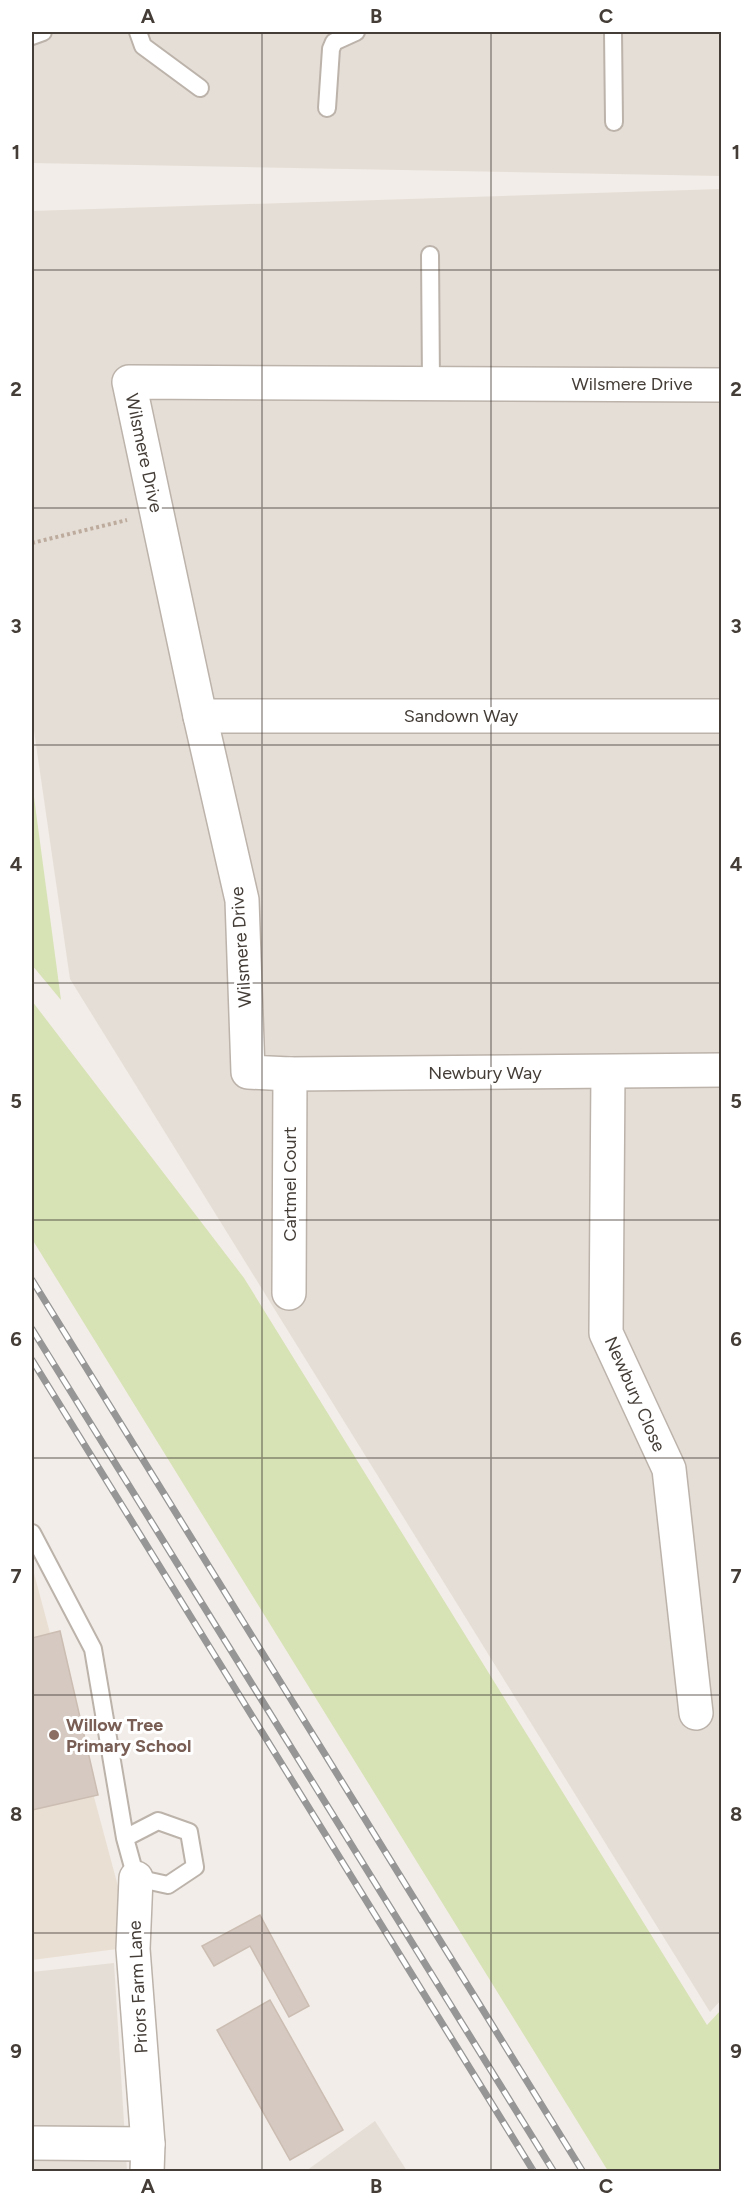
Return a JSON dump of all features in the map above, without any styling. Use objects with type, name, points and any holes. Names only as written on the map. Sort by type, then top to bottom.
[{"type":"street","name":"Wilsmere Drive","points":[[248,1072],[242,900],[200,716],[129,382],[722,385]]},
{"type":"street","name":"Sandown Way","points":[[200,716],[722,716]]},
{"type":"street","name":"Newbury Way","points":[[248,1072],[290,1074],[722,1070]]},
{"type":"street","name":"Newbury Close","points":[[608,1072],[606,1333],[669,1469],[696,1713]]},
{"type":"street","name":"Cartmel Court","points":[[289,1293],[290,1074]]},
{"type":"street","name":"Priors Farm Lane","points":[[136,1878],[133,1949],[147,2158]]},
{"type":"street","points":[[32,2143],[147,2158]]},
{"type":"lane","points":[[32,36],[43,32]]},
{"type":"lane","points":[[138,32],[143,46],[200,88]]},
{"type":"lane","points":[[327,108],[331,49],[334,42],[356,32]]},
{"type":"lane","points":[[613,32],[614,122]]},
{"type":"lane","points":[[430,255],[431,383]]},
{"type":"lane","name":"Priors Farm Lane","points":[[32,1533],[37,1551],[93,1649],[125,1838],[136,1878]]},
{"type":"lane","points":[[125,1838],[158,1821],[189,1832],[195,1867],[168,1885],[136,1878]]},
{"type":"path","points":[[32,543],[157,513]]},
{"type":"shaded area","points":[[32,32],[721,32],[721,176],[32,163]]},
{"type":"shaded area","points":[[721,189],[722,1999],[710,2012],[70,979],[32,717],[32,211]]},
{"type":"shaded area","name":"Willow Tree Primary School","points":[[32,1566],[123,1905],[117,1949],[32,1960]]},
{"type":"shaded area","points":[[114,1963],[127,2171],[32,2171],[32,1972]]},
{"type":"shaded area","points":[[375,2121],[407,2171],[306,2171]]},
{"type":"green space","points":[[32,782],[61,1000],[32,965]]},
{"type":"green space","points":[[32,1001],[244,1278],[707,2025],[721,2010],[721,2171],[608,2171],[32,1239]]},
{"type":"building","points":[[60,1631],[98,1795],[32,1810],[32,1638]]},
{"type":"building","points":[[260,1915],[309,2006],[289,2017],[250,1946],[214,1966],[202,1946]]},
{"type":"building","points":[[270,2000],[343,2130],[290,2160],[217,2030]]},
{"type":"railway","points":[[32,1280],[583,2172]]},
{"type":"railway","points":[[32,1329],[554,2172]]},
{"type":"railway","points":[[32,1360],[534,2172]]},
{"type":"place","name":"Willow Tree Primary School","points":[[54,1735]]}]
